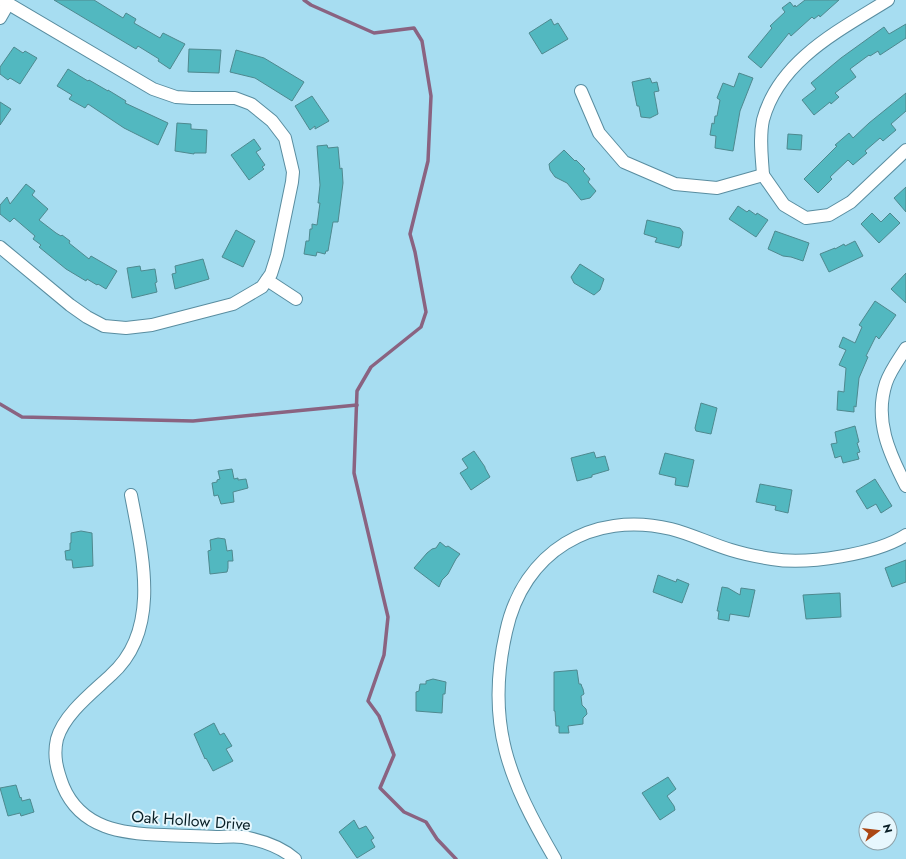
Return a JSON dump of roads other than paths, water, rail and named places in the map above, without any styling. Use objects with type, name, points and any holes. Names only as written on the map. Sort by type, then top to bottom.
[{"type":"street","points":[[888,0],[826,38],[793,67],[775,89],[763,120],[760,141],[763,175],[784,204],[806,218],[829,214],[851,202],[906,150]]},
{"type":"street","points":[[0,18],[5,2],[153,89],[176,97],[235,98],[251,104],[272,121],[285,138],[293,172],[277,255],[271,274],[262,287],[233,304],[152,325],[126,328],[104,326],[87,317],[0,248]]},
{"type":"street","points":[[581,91],[599,133],[624,162],[674,184],[703,187],[717,188],[763,175]]},
{"type":"street","points":[[267,280],[296,299]]},
{"type":"street","points":[[906,348],[886,382],[881,401],[881,421],[886,440],[892,459],[906,486]]},
{"type":"street","name":"Oak Hollow Drive","points":[[131,495],[143,555],[145,573],[143,611],[137,637],[127,658],[114,673],[75,710],[64,724],[58,736],[55,749],[56,763],[60,779],[67,796],[76,808],[85,816],[100,825],[121,832],[152,835],[242,837],[271,845],[295,859]]},
{"type":"street","points":[[555,859],[520,794],[506,754],[499,718],[498,687],[501,651],[507,624],[515,601],[537,566],[554,550],[576,538],[598,529],[622,524],[643,524],[671,530],[731,550],[773,559],[798,561],[820,560],[876,548],[900,539],[906,535]]},
{"type":"waterway","points":[[304,0],[311,5],[374,33],[414,28],[422,41],[431,96],[428,161],[410,234],[415,252],[426,312],[421,327],[371,367],[357,391],[354,473],[388,617],[384,655],[368,701],[379,716],[394,755],[380,788],[404,812],[426,822],[437,839],[456,859]]},
{"type":"waterway","points":[[0,404],[22,417],[193,421],[357,405]]}]
